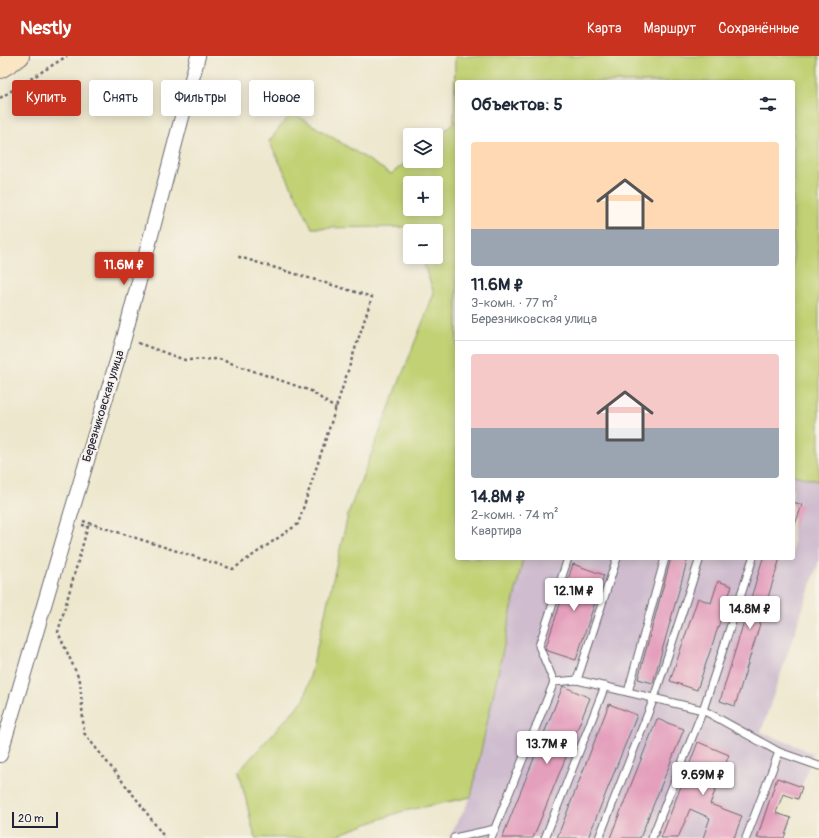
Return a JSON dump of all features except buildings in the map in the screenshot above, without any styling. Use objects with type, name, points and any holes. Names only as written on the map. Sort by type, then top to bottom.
[{"type":"main road","points":[[0,68],[19,56]]},
{"type":"street","name":"Березниковская улица","points":[[0,755],[124,338],[198,56]]},
{"type":"lane","points":[[492,838],[554,682],[539,646],[567,560]]},
{"type":"lane","points":[[577,680],[616,560]]},
{"type":"lane","points":[[628,692],[664,560]]},
{"type":"lane","points":[[599,838],[654,698],[699,560]]},
{"type":"lane","points":[[652,838],[703,710],[752,560]]},
{"type":"lane","points":[[554,682],[577,680],[703,710],[778,752],[819,766]]},
{"type":"lane","points":[[545,838],[606,686]]},
{"type":"lane","points":[[746,838],[778,752]]},
{"type":"lane","points":[[454,838],[495,829]]},
{"type":"path","points":[[0,98],[67,56]]},
{"type":"path","points":[[69,519],[233,569],[298,524],[372,297],[236,256]]},
{"type":"path","points":[[124,338],[185,360],[219,359],[311,391],[336,409]]},
{"type":"path","points":[[69,519],[88,526],[58,632],[80,681],[84,733],[138,800],[165,838]]},
{"type":"shaded area","points":[[795,475],[819,481],[819,561],[761,732],[813,753],[798,799],[782,794],[776,813],[791,818],[784,838],[449,838],[471,797],[523,560],[795,560]]},
{"type":"green space","points":[[455,56],[819,56],[819,481],[795,475],[795,80],[455,80],[455,560],[523,560],[471,797],[400,812],[329,838],[255,838],[239,771],[305,698],[349,511],[434,293],[424,264],[443,264],[443,224],[403,224],[403,227],[312,228],[269,141],[289,116],[298,116],[391,174],[403,165],[403,168],[443,168],[443,132],[454,123]]}]
